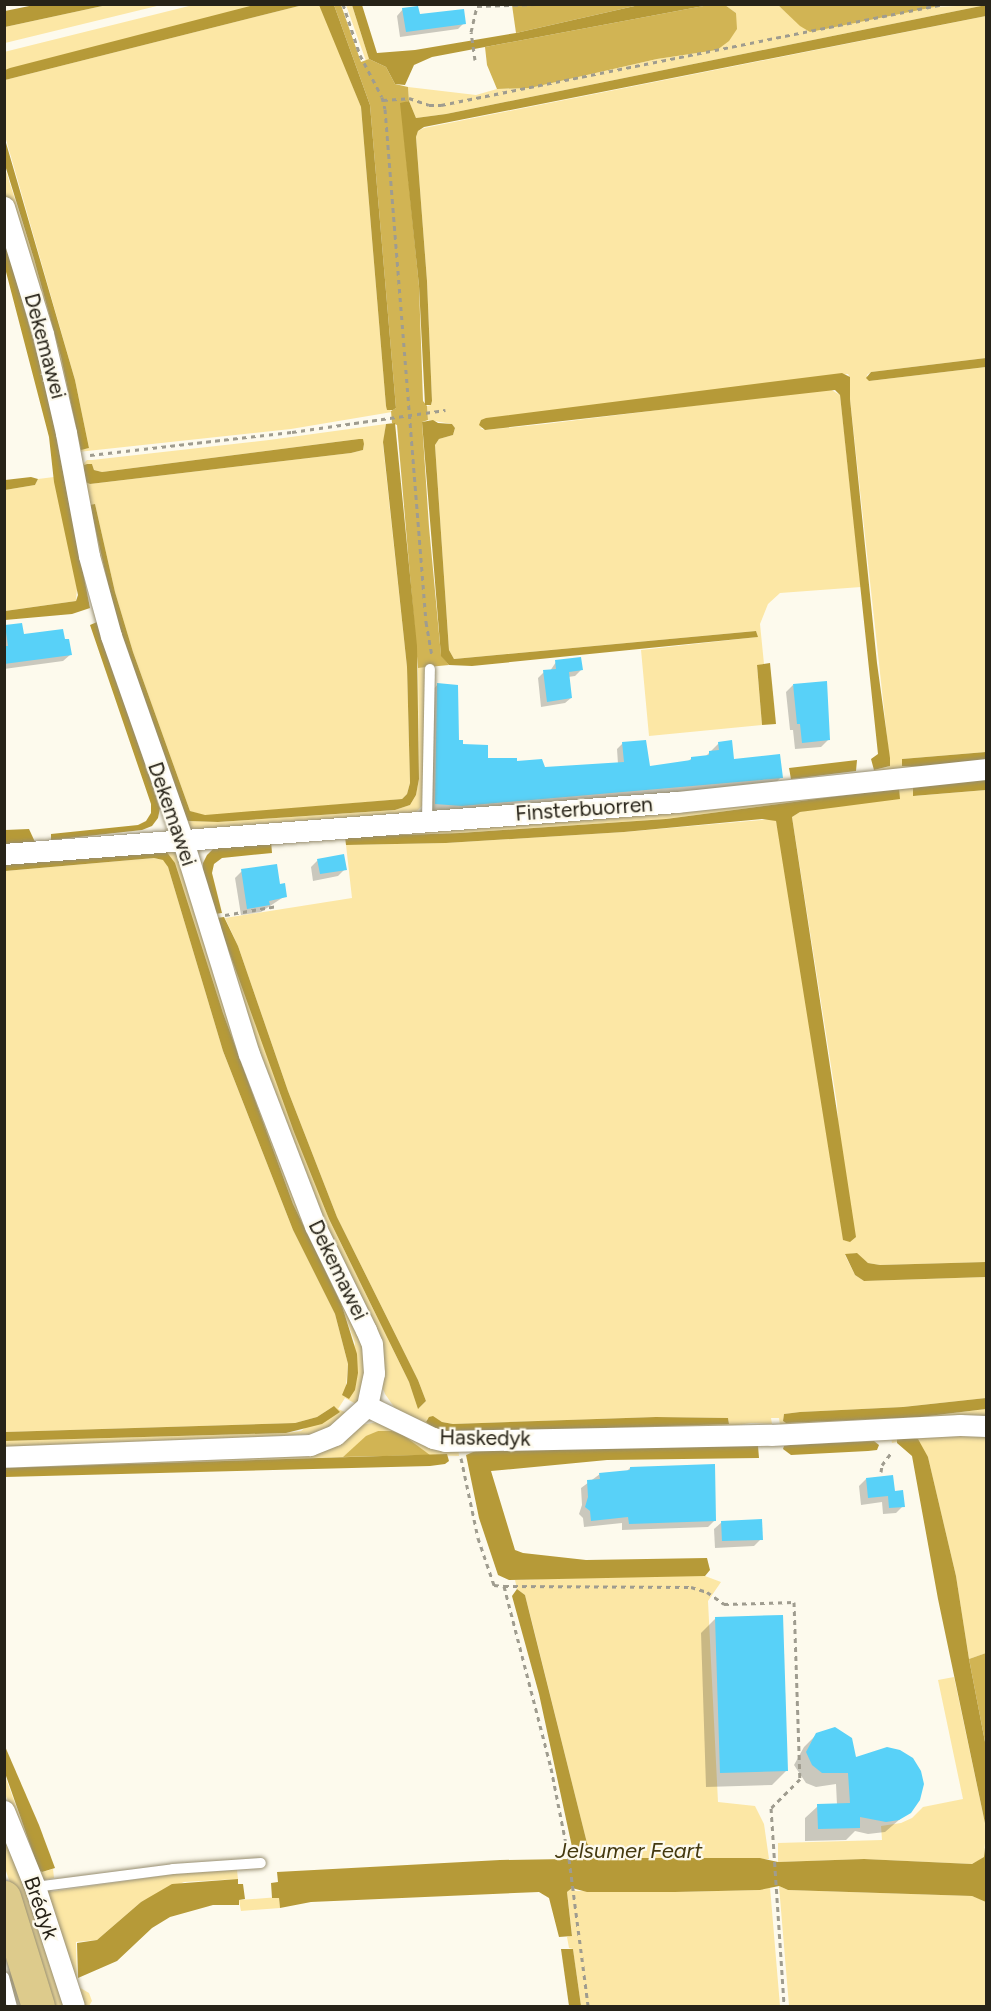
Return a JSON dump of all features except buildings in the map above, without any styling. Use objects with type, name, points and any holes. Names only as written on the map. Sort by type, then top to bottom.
[{"type":"main road","name":"Brédyk","points":[[20,1892],[38,2007]]},
{"type":"street","name":"Dekemawei","points":[[4,207],[43,334],[71,459],[89,556],[111,636],[182,838],[231,999],[276,1129],[315,1226],[372,1344],[374,1373],[367,1406]]},
{"type":"street","name":"Finsterbuorren","points":[[4,854],[427,819],[677,802],[987,770]]},
{"type":"street","name":"Haskedyk","points":[[367,1406],[433,1438],[458,1441],[771,1435],[987,1426]]},
{"type":"street","points":[[4,1457],[310,1445],[335,1435],[367,1406]]},
{"type":"street","name":"Brédyk","points":[[4,1811],[20,1892],[74,2007]]},
{"type":"lane","points":[[427,819],[430,669]]},
{"type":"lane","points":[[20,1892],[173,1869],[261,1863]]},
{"type":"lane","points":[[4,1977],[12,2007]]},
{"type":"path","points":[[343,4],[360,56],[383,99],[411,415],[426,622],[433,664],[430,669]]},
{"type":"path","points":[[474,57],[472,38],[476,5],[537,4]]},
{"type":"path","points":[[383,99],[409,98],[429,105],[441,105],[944,4]]},
{"type":"path","points":[[71,459],[445,410]]},
{"type":"path","points":[[216,916],[277,906]]},
{"type":"path","points":[[458,1441],[478,1538],[494,1585],[691,1587],[707,1592],[724,1604],[794,1602],[800,1779],[771,1808],[784,2007]]},
{"type":"path","points":[[881,1472],[891,1453]]},
{"type":"path","points":[[504,1586],[551,1768],[569,1858],[588,2007]]},
{"type":"shaded area","points":[[39,4],[107,5],[5,27],[5,11]]},
{"type":"shaded area","points":[[258,4],[303,5],[5,80],[5,70],[10,68]]},
{"type":"shaded area","points":[[107,5],[161,5],[5,43],[5,27]]},
{"type":"shaded area","points":[[193,5],[258,5],[5,70],[4,52]]},
{"type":"shaded area","points":[[303,5],[319,5],[322,8],[361,107],[386,406],[392,412],[291,429],[78,452],[5,194],[4,165],[34,259],[61,357],[81,449],[89,448],[75,380],[5,136],[5,80]]},
{"type":"shaded area","points":[[319,5],[334,5],[370,105],[396,408],[393,410],[387,410],[386,406],[361,107]]},
{"type":"shaded area","points":[[334,5],[341,5],[361,62],[369,59],[386,67],[395,84],[408,87],[409,101],[401,104],[419,286],[423,401],[427,406],[428,420],[422,422],[429,527],[441,655],[449,665],[418,668],[397,425],[392,423],[391,411],[396,408],[370,105]]},
{"type":"shaded area","points":[[346,5],[352,5],[369,59],[366,61]]},
{"type":"shaded area","points":[[352,5],[362,5],[377,53],[415,50],[516,33],[639,5],[709,5],[432,57],[414,65],[405,85],[395,84],[386,67],[369,59]]},
{"type":"shaded area","points":[[512,5],[639,5],[516,33]]},
{"type":"shaded area","points":[[709,5],[725,5],[736,13],[737,29],[729,41],[717,50],[657,59],[530,88],[497,89],[487,65],[485,47]]},
{"type":"shaded area","points":[[725,5],[778,5],[786,12],[986,5],[446,114],[416,118],[409,101],[408,87],[476,95],[497,89],[530,88],[657,59],[717,50],[736,13]]},
{"type":"shaded area","points":[[778,5],[944,5],[810,32],[800,26]]},
{"type":"shaded area","points":[[986,5],[986,16],[424,127],[418,131],[416,137],[427,281],[432,401],[431,405],[425,405],[419,286],[400,103],[409,101],[416,118],[446,114]]},
{"type":"shaded area","points":[[986,16],[986,358],[871,372],[867,375],[869,381],[986,367],[986,752],[902,759],[902,765],[932,767],[876,773],[874,770],[888,767],[890,764],[848,374],[666,396],[480,428],[485,430],[545,424],[830,389],[840,395],[861,587],[780,593],[768,604],[760,624],[764,664],[757,666],[762,725],[649,736],[641,650],[757,637],[756,631],[454,659],[449,650],[435,445],[439,439],[453,435],[455,428],[452,424],[428,420],[427,406],[431,405],[432,401],[427,281],[416,137],[418,131]]},
{"type":"shaded area","points":[[4,136],[75,380],[89,448],[81,450],[61,357],[5,165]]},
{"type":"shaded area","points":[[4,237],[46,385],[90,608],[72,614],[5,620],[5,611],[76,601],[78,595],[54,482],[49,437],[5,268]]},
{"type":"shaded area","points":[[986,358],[986,367],[869,381],[866,378],[871,372]]},
{"type":"shaded area","points":[[842,373],[850,377],[850,399],[877,663],[890,758],[890,766],[874,770],[871,759],[878,754],[840,395],[835,390],[485,430],[479,425],[481,420],[486,418]]},
{"type":"shaded area","points":[[433,420],[438,423],[452,424],[455,428],[453,435],[439,439],[435,445],[449,650],[454,659],[756,631],[758,637],[472,666],[449,665],[441,656],[422,422]]},
{"type":"shaded area","points":[[395,423],[417,646],[419,779],[416,795],[410,805],[395,810],[218,822],[188,821],[183,815],[115,615],[90,505],[95,504],[115,592],[133,652],[190,811],[205,815],[402,799],[407,794],[410,783],[407,667],[383,442],[386,424]]},
{"type":"shaded area","points":[[386,424],[383,445],[407,667],[410,783],[407,794],[402,799],[205,816],[190,811],[133,652],[115,592],[95,504],[90,506],[115,615],[177,804],[188,821],[218,822],[395,810],[410,805],[416,795],[419,779],[418,668],[426,667],[422,806],[416,812],[389,817],[193,830],[183,824],[176,810],[118,646],[92,547],[77,470],[87,460],[269,440]],"holes":[[[359,439],[364,444],[363,450],[351,453],[90,484],[85,481],[84,465],[87,464],[92,464],[94,470],[102,472]]]},
{"type":"shaded area","points":[[363,439],[363,450],[351,453],[90,484],[85,482],[84,465],[87,464],[92,464],[94,470],[102,472]]},
{"type":"shaded area","points":[[31,477],[38,479],[35,485],[5,490],[5,480]]},
{"type":"shaded area","points":[[54,477],[77,588],[76,601],[5,611],[5,490],[35,485],[38,479]]},
{"type":"shaded area","points":[[97,622],[160,808],[158,818],[152,826],[142,830],[51,840],[51,834],[138,825],[146,821],[151,813],[151,804],[90,625]]},
{"type":"shaded area","points":[[770,663],[776,724],[762,725],[757,665]]},
{"type":"shaded area","points":[[986,752],[986,762],[932,767],[902,766],[902,759]]},
{"type":"shaded area","points":[[857,760],[856,771],[791,779],[789,768]]},
{"type":"shaded area","points":[[986,773],[914,796],[986,790],[986,1262],[880,1265],[868,1263],[856,1253],[845,1255],[855,1275],[864,1281],[986,1277],[986,1398],[903,1407],[800,1412],[784,1414],[783,1421],[787,1423],[920,1417],[986,1409],[986,1421],[780,1425],[779,1418],[771,1418],[772,1424],[751,1423],[699,1431],[436,1434],[399,1414],[385,1394],[280,1127],[217,918],[329,1219],[409,1382],[419,1408],[426,1401],[418,1380],[337,1217],[288,1091],[238,946],[225,918],[352,898],[346,845],[446,843],[624,832],[772,819],[776,821],[845,1242],[837,1104],[792,817],[800,812],[898,788],[666,819],[460,833],[345,837],[649,815],[766,804],[766,798]],"holes":[[[433,1417],[453,1424],[656,1417],[728,1418],[729,1423],[476,1432],[426,1420]]]},
{"type":"shaded area","points":[[986,779],[986,790],[913,796],[913,786]]},
{"type":"shaded area","points":[[899,788],[900,799],[800,812],[792,817],[856,1237],[850,1242],[843,1240],[776,821],[762,819],[624,832],[446,843],[346,845],[345,837],[460,833],[666,819]]},
{"type":"shaded area","points":[[29,829],[35,842],[5,845],[5,830]]},
{"type":"shaded area","points":[[271,841],[272,853],[222,858],[214,864],[212,873],[222,913],[215,914],[203,873],[203,863],[207,855],[213,849],[222,846]]},
{"type":"shaded area","points":[[177,850],[368,1358],[358,1405],[345,1398],[355,1343],[342,1307],[293,1204],[223,1013],[166,851]]},
{"type":"shaded area","points":[[166,851],[175,863],[223,1013],[293,1204],[342,1306],[357,1354],[358,1373],[355,1390],[349,1399],[342,1395],[347,1383],[348,1364],[335,1314],[293,1230],[223,1051],[168,867],[163,860],[154,858],[5,871],[5,864]]},
{"type":"shaded area","points":[[154,858],[164,860],[223,1051],[293,1230],[335,1314],[348,1364],[345,1398],[338,1409],[352,1415],[328,1433],[5,1451],[4,1441],[301,1431],[334,1406],[317,1417],[295,1423],[5,1432],[5,871]]},
{"type":"shaded area","points":[[224,917],[238,946],[288,1091],[337,1217],[418,1380],[426,1401],[418,1409],[409,1382],[329,1219],[294,1132],[217,918]]},
{"type":"shaded area","points":[[857,1253],[868,1263],[880,1265],[986,1262],[986,1277],[864,1281],[855,1275],[845,1254]]},
{"type":"shaded area","points":[[986,1398],[986,1409],[920,1417],[786,1423],[783,1421],[784,1414],[800,1412],[903,1407]]},
{"type":"shaded area","points":[[334,1406],[340,1412],[322,1424],[286,1433],[5,1441],[5,1432],[295,1423],[317,1417]]},
{"type":"shaded area","points":[[433,1416],[442,1422],[453,1424],[656,1417],[728,1418],[729,1424],[476,1432],[438,1431],[426,1422],[429,1417]]},
{"type":"shaded area","points":[[378,1422],[458,1447],[459,1456],[430,1455],[392,1431],[378,1431],[343,1457],[5,1468],[4,1461],[308,1451],[361,1425]]},
{"type":"shaded area","points":[[986,1429],[986,1653],[969,1659],[956,1576],[928,1457],[897,1442],[892,1443],[891,1437]]},
{"type":"shaded area","points":[[378,1431],[392,1431],[403,1435],[430,1455],[343,1457],[366,1436]]},
{"type":"shaded area","points":[[911,1437],[918,1439],[928,1457],[956,1576],[986,1747],[986,1828],[938,1599],[912,1456],[897,1443],[897,1439]]},
{"type":"shaded area","points":[[874,1441],[879,1445],[877,1450],[791,1455],[783,1449],[784,1446],[790,1445]]},
{"type":"shaded area","points":[[750,1443],[758,1446],[759,1458],[607,1460],[491,1471],[515,1550],[523,1553],[586,1560],[707,1558],[710,1570],[705,1576],[509,1580],[498,1575],[479,1518],[466,1455],[478,1450]]},
{"type":"shaded area","points":[[447,1454],[449,1461],[445,1464],[430,1466],[5,1477],[5,1468]]},
{"type":"shaded area","points":[[685,1574],[705,1576],[721,1582],[708,1601],[718,1802],[755,1806],[764,1824],[769,1859],[600,1858],[594,1854],[587,1843],[525,1595],[517,1589],[515,1580]]},
{"type":"shaded area","points":[[517,1589],[525,1595],[587,1843],[594,1854],[600,1858],[760,1858],[778,1862],[864,1859],[972,1864],[984,1857],[986,1838],[986,1902],[972,1896],[788,1890],[779,1886],[760,1890],[675,1892],[587,1892],[572,1888],[567,1892],[572,1936],[559,1937],[549,1898],[539,1892],[311,1902],[280,1908],[279,1898],[272,1898],[271,1883],[278,1882],[277,1872],[500,1860],[567,1859],[574,1856],[539,1694],[512,1596]]},
{"type":"shaded area","points":[[986,1653],[986,1747],[969,1659]]},
{"type":"shaded area","points":[[954,1677],[986,1828],[984,1858],[972,1864],[864,1859],[778,1862],[778,1843],[882,1840],[881,1826],[901,1823],[912,1818],[923,1807],[963,1799],[938,1680]]},
{"type":"shaded area","points":[[4,1744],[55,1868],[42,1872],[39,1870],[5,1773]]},
{"type":"shaded area","points":[[4,1773],[39,1870],[42,1872],[53,1869],[54,1878],[43,1880],[5,1794]]},
{"type":"shaded area","points":[[4,1826],[67,2006],[51,2006],[5,1868]]},
{"type":"shaded area","points":[[237,1870],[238,1879],[184,1882],[141,1902],[97,1940],[76,1942],[77,1986],[89,1993],[92,2001],[89,2006],[82,2006],[46,1896],[48,1892],[175,1874]]},
{"type":"shaded area","points":[[238,1879],[238,1884],[243,1884],[245,1899],[239,1900],[239,1905],[213,1905],[170,1917],[152,1928],[117,1961],[78,1978],[77,1943],[97,1940],[141,1902],[172,1884]]},
{"type":"shaded area","points":[[779,1886],[788,1890],[972,1896],[985,1901],[986,2006],[789,2006]]},
{"type":"shaded area","points":[[770,1887],[780,2006],[581,2006],[573,1949],[569,1948],[567,1937],[572,1935],[567,1892],[572,1888],[576,1891],[675,1892],[760,1890]]},
{"type":"shaded area","points":[[279,1897],[280,1908],[241,1911],[239,1900]]},
{"type":"shaded area","points":[[561,1949],[573,1949],[581,2006],[569,2006]]},
{"type":"water label","name":"Jelsumer Feart","points":[[629,1851]]}]
